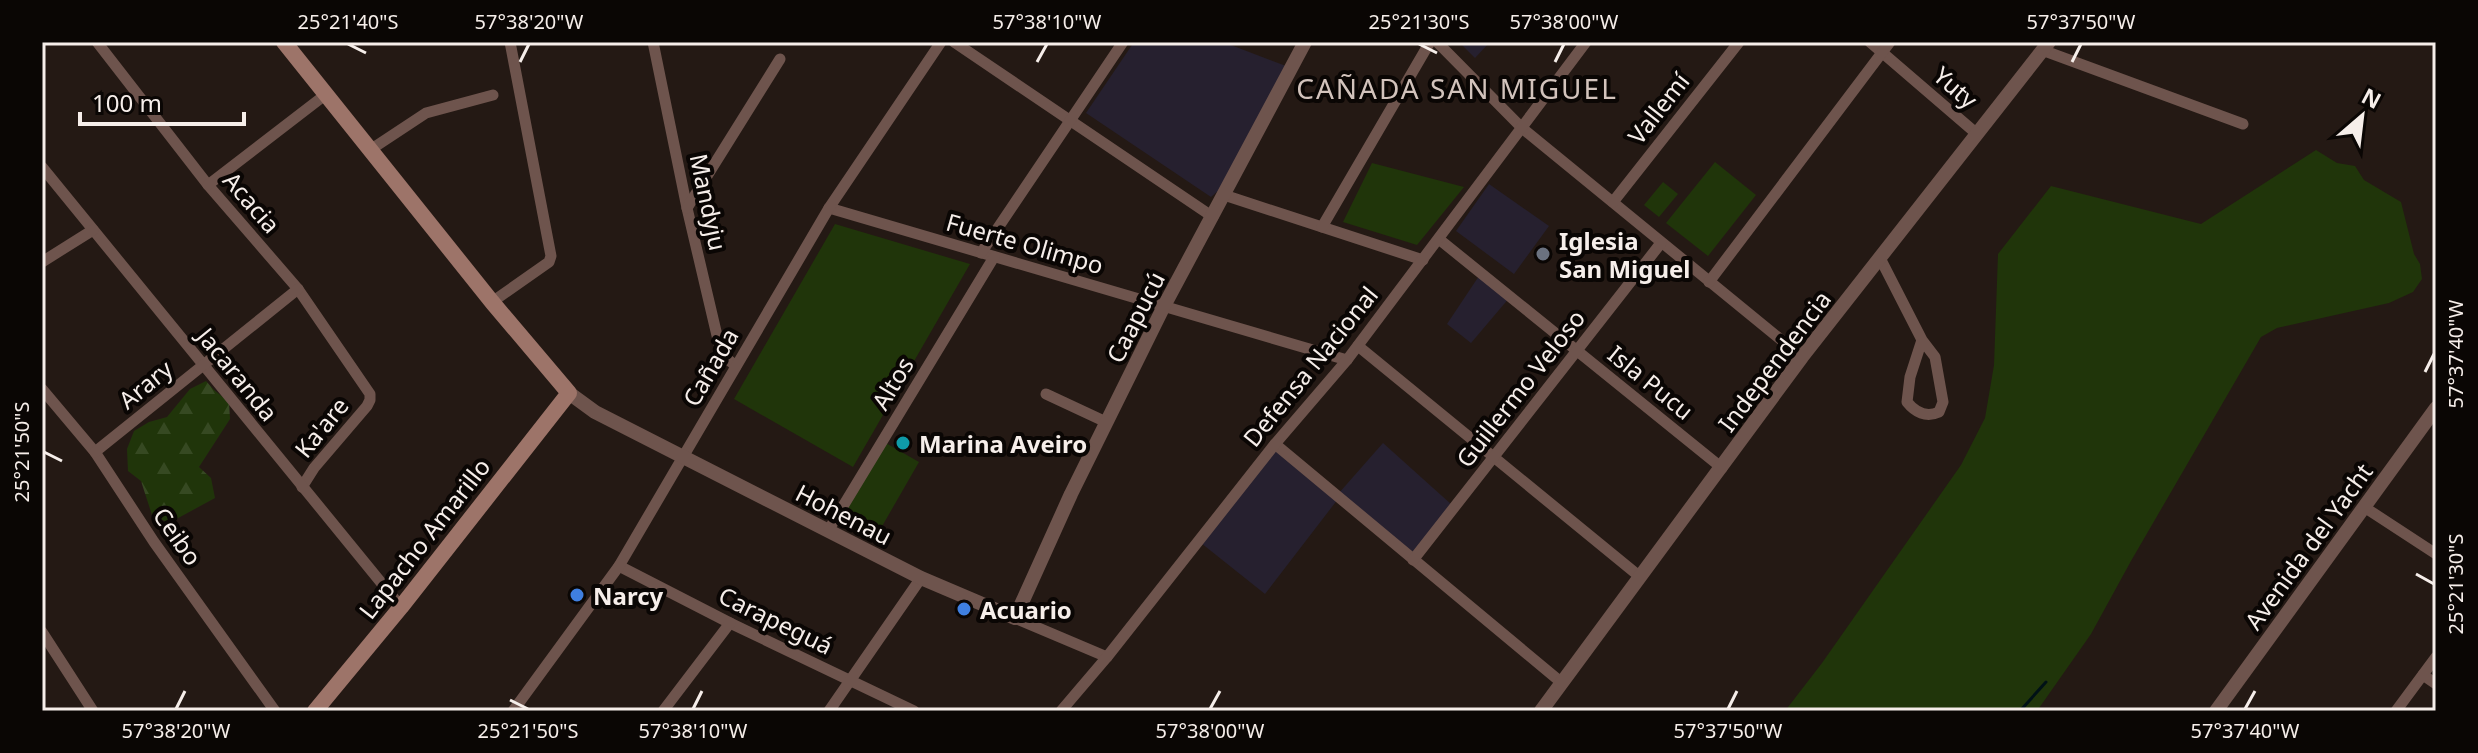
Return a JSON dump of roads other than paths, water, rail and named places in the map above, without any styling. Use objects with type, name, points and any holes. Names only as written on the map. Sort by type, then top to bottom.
[{"type":"main road","points":[[284,42],[492,302],[569,393]]},
{"type":"main road","name":"Lapacho Amarillo","points":[[315,711],[569,393]]},
{"type":"street","name":"Acacia","points":[[97,42],[208,185],[298,289],[370,394]]},
{"type":"street","points":[[492,302],[550,258],[510,42]]},
{"type":"street","name":"Mandyju","points":[[653,42],[719,344],[726,358],[736,366]]},
{"type":"street","name":"Cañada","points":[[513,711],[619,566],[829,208],[941,42]]},
{"type":"street","points":[[954,42],[1213,217]]},
{"type":"street","points":[[981,253],[1123,42]]},
{"type":"street","name":"Caapucú","points":[[1015,618],[1055,528],[1164,306],[1305,42]]},
{"type":"street","points":[[1322,227],[1430,42]]},
{"type":"street","points":[[1437,42],[1522,128],[1802,357]]},
{"type":"street","name":"Defensa Nacional","points":[[1061,711],[1275,444],[1358,346],[1586,42]]},
{"type":"street","name":"Vallemí","points":[[1613,202],[1739,42]]},
{"type":"street","name":"Yuty","points":[[1870,42],[1977,134]]},
{"type":"street","points":[[1709,282],[1890,42]]},
{"type":"street","points":[[2046,46],[2243,124]]},
{"type":"street","name":"Independencia","points":[[1541,711],[1802,357],[2046,46]]},
{"type":"street","points":[[687,208],[780,59]]},
{"type":"street","points":[[208,185],[325,95]]},
{"type":"street","points":[[370,150],[426,113],[493,95]]},
{"type":"street","name":"Jacaranda","points":[[42,167],[401,607]]},
{"type":"street","points":[[1224,195],[1423,260]]},
{"type":"street","name":"Fuerte Olimpo","points":[[829,208],[1347,360]]},
{"type":"street","points":[[42,262],[93,230]]},
{"type":"street","name":"Isla Pucu","points":[[1440,240],[1722,468]]},
{"type":"street","name":"Guillermo Veloso","points":[[1413,560],[1661,243]]},
{"type":"street","name":"Altos","points":[[828,531],[994,257]]},
{"type":"street","points":[[1880,258],[1922,340],[1935,357],[1943,402],[1939,412],[1934,415],[1913,410],[1907,402],[1910,377],[1922,340]]},
{"type":"street","name":"Arary","points":[[95,452],[298,289]]},
{"type":"street","points":[[1358,346],[1639,576]]},
{"type":"street","name":"Ceibo","points":[[42,389],[95,452],[154,542],[275,711]]},
{"type":"street","name":"Hohenau","points":[[569,393],[595,412],[921,578],[1107,657]]},
{"type":"street","name":"Ka'are","points":[[302,487],[314,468],[367,406],[370,394]]},
{"type":"street","points":[[1046,394],[1106,422]]},
{"type":"street","name":"Avenida del Yacht","points":[[2216,711],[2436,408]]},
{"type":"street","points":[[1275,444],[1562,683]]},
{"type":"street","points":[[2364,507],[2436,554]]},
{"type":"street","name":"Carapeguá","points":[[619,566],[914,711]]},
{"type":"street","points":[[829,711],[921,578]]},
{"type":"street","points":[[663,711],[730,623]]},
{"type":"street","points":[[42,632],[93,711]]},
{"type":"street","points":[[2396,711],[2436,657]]},
{"type":"street","points":[[2423,675],[2436,684]]},
{"type":"waterway","points":[[2020,711],[2046,682]]},
{"type":"place","name":"Iglesia San Miguel","points":[[1543,254]]},
{"type":"place","name":"Marina Aveiro","points":[[903,443]]},
{"type":"place","name":"Narcy","points":[[577,595]]},
{"type":"place","name":"Acuario","points":[[964,609]]},
{"type":"district","name":"CAÑADA SAN MIGUEL","points":[[1457,88]]}]
